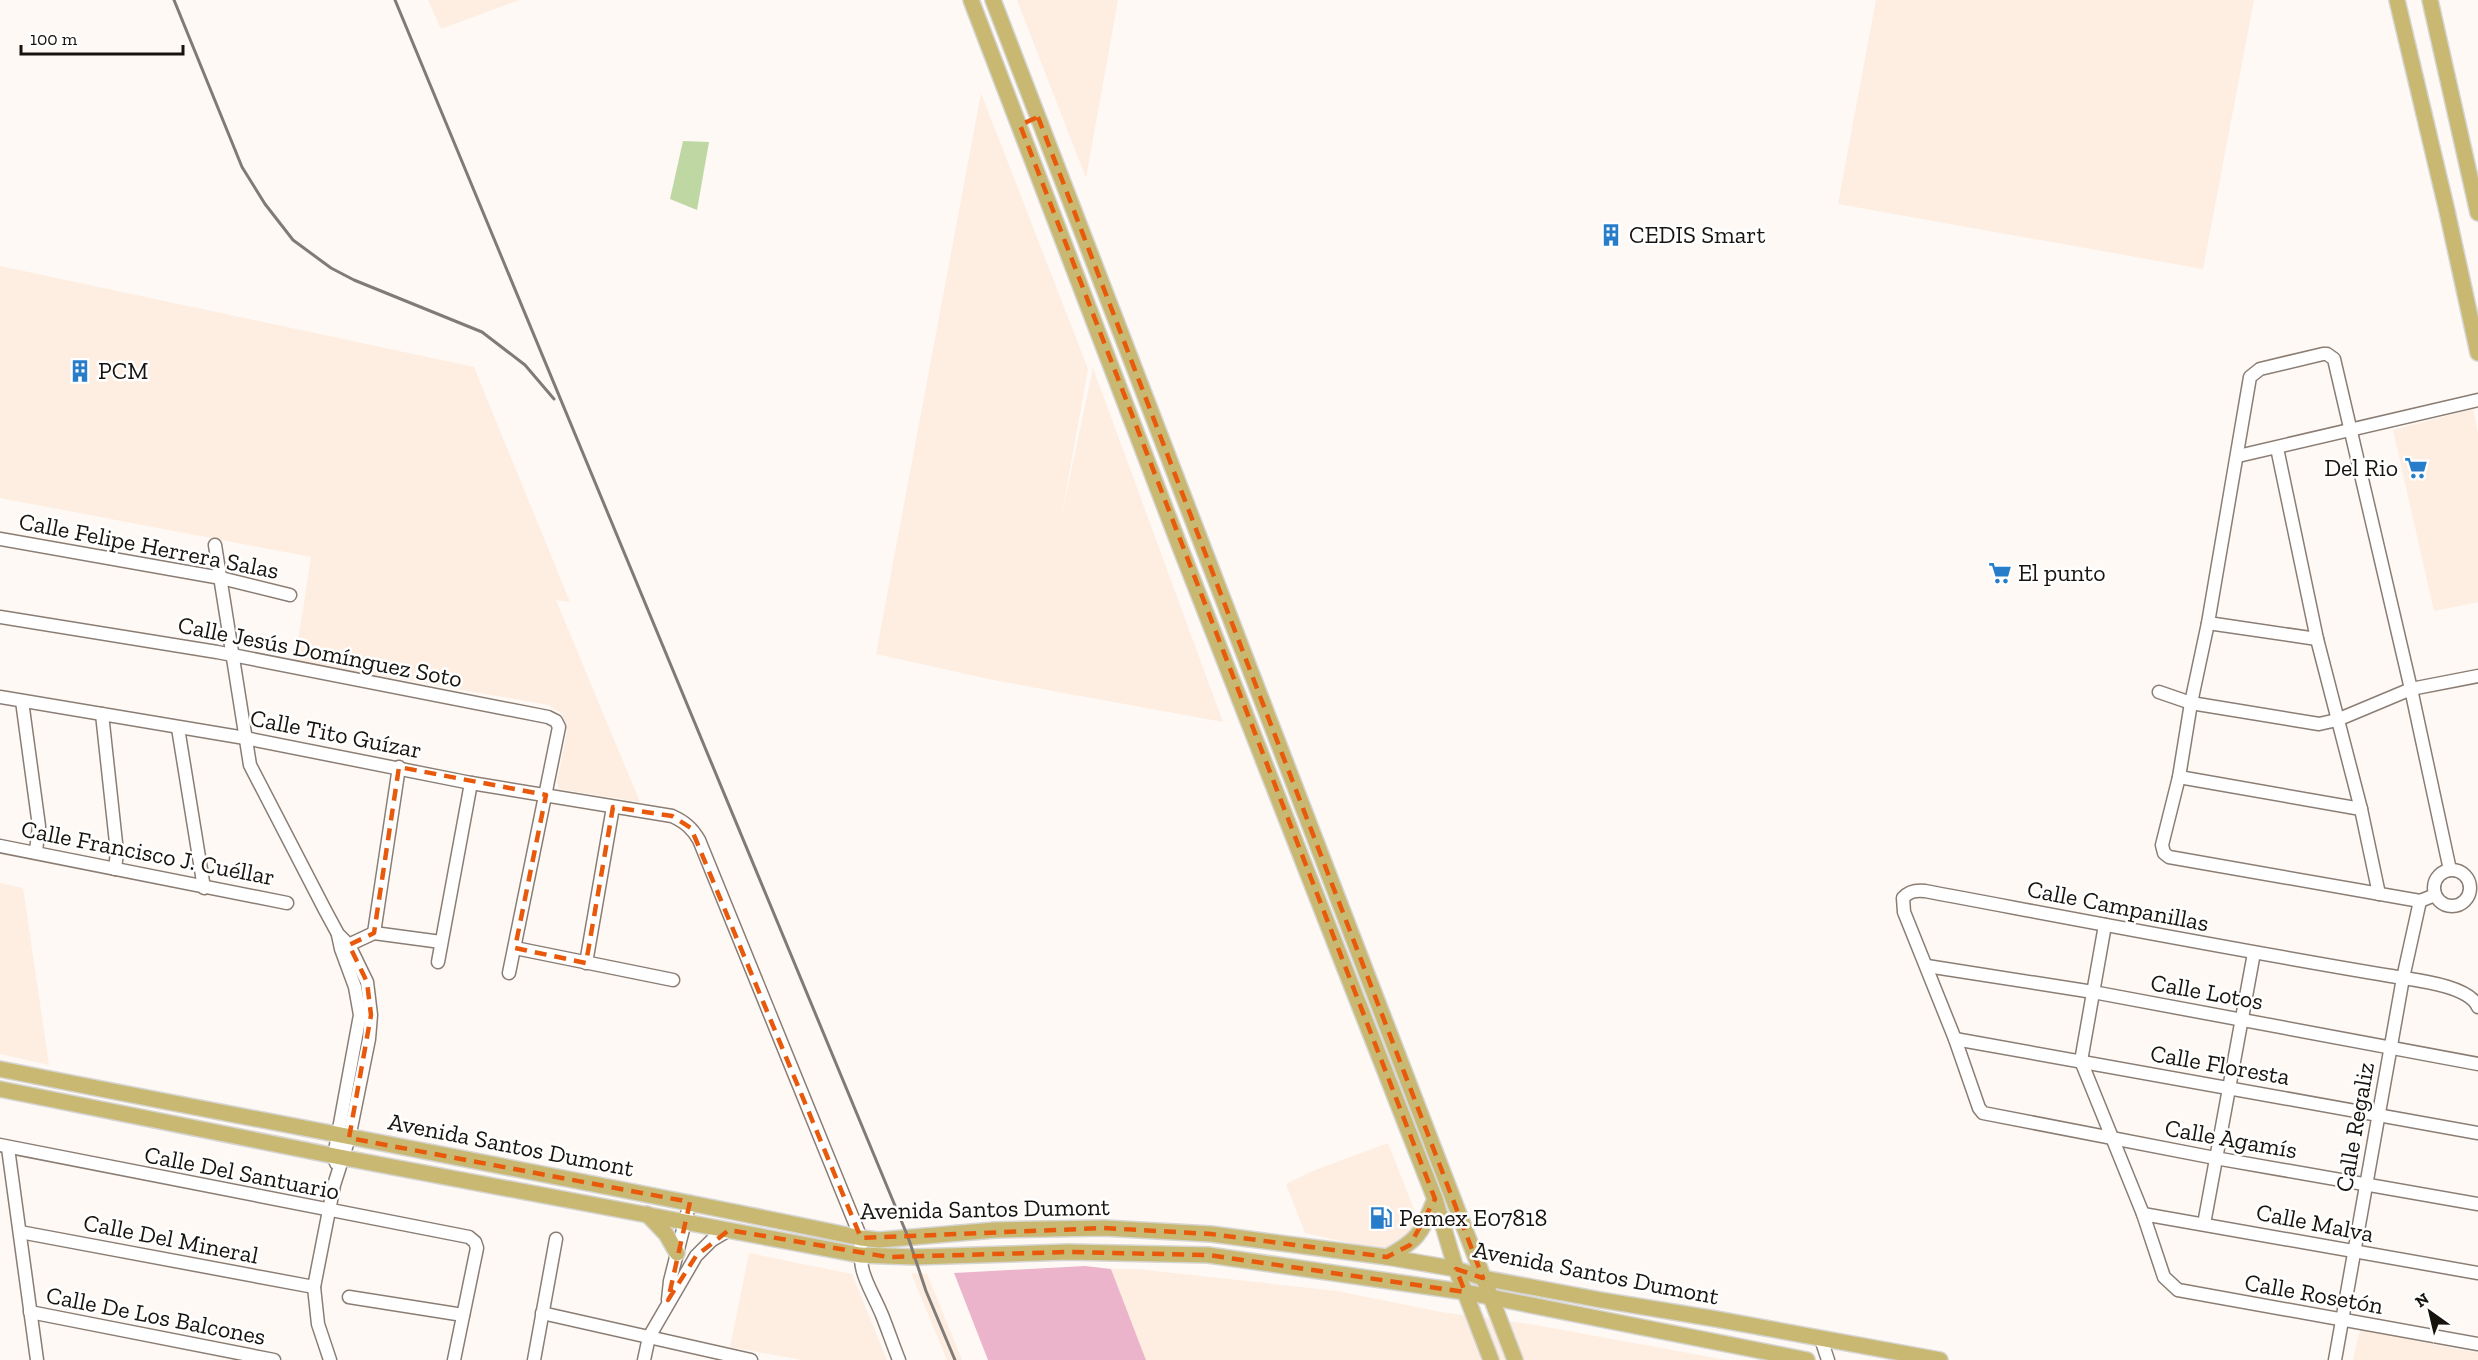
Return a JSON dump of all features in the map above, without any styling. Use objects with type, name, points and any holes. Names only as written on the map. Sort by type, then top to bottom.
[{"type":"main road","points":[[971,0],[1180,547],[1435,1199],[1456,1269],[1491,1360]]},
{"type":"main road","points":[[993,0],[1515,1360]]},
{"type":"main road","points":[[2397,0],[2478,353]]},
{"type":"main road","points":[[2430,0],[2478,213]]},
{"type":"main road","points":[[1020,125],[1038,117]]},
{"type":"main road","name":"Avenida Santos Dumont","points":[[0,1069],[343,1137],[690,1202],[861,1238],[900,1238],[995,1230],[1104,1228],[1211,1234],[1387,1257],[1456,1269],[1483,1278],[1600,1300],[1940,1360]]},
{"type":"main road","name":"Avenida Santos Dumont","points":[[0,1089],[339,1161],[647,1214],[860,1255],[906,1257],[1068,1252],[1208,1256],[1465,1292],[1807,1360]]},
{"type":"main road","points":[[1387,1257],[1410,1245],[1418,1236],[1435,1199]]},
{"type":"main road","points":[[647,1214],[666,1234],[677,1253]]},
{"type":"main road","points":[[1595,1319],[1600,1300]]},
{"type":"street","points":[[2435,895],[2420,901],[2169,857],[2164,853],[2162,845],[2179,777],[2191,703],[2208,623],[2250,377],[2260,369],[2327,354],[2334,359],[2411,689],[2450,870]]},
{"type":"street","points":[[2238,456],[2478,400]]},
{"type":"street","points":[[2277,448],[2317,639],[2361,809],[2379,894]]},
{"type":"street","name":"Calle Felipe Herrera Salas","points":[[0,539],[221,578],[290,595]]},
{"type":"street","points":[[216,546],[250,765],[256,781],[345,947],[368,981],[371,1015],[369,1039],[343,1137],[314,1287],[318,1324],[330,1360]]},
{"type":"street","name":"Calle Jesús Domínguez Soto","points":[[0,617],[232,656],[553,719],[559,727],[509,973]]},
{"type":"street","points":[[2208,623],[2317,639]]},
{"type":"street","points":[[2159,692],[2191,703],[2319,724],[2337,720],[2411,689],[2478,676]]},
{"type":"street","name":"Calle Tito Guízar","points":[[0,697],[245,738],[471,783],[663,815],[682,821],[691,828],[699,840],[861,1238]]},
{"type":"street","points":[[21,701],[39,826],[36,851]]},
{"type":"street","points":[[102,714],[117,852],[116,869]]},
{"type":"street","points":[[178,728],[204,888]]},
{"type":"street","points":[[374,933],[399,767]]},
{"type":"street","points":[[2179,777],[2361,809]]},
{"type":"street","points":[[438,962],[471,783]]},
{"type":"street","points":[[586,963],[613,807]]},
{"type":"street","name":"Calle Francisco J. Cuéllar","points":[[0,846],[36,851],[204,888],[287,903]]},
{"type":"street","points":[[2450,870],[2462,872],[2474,887],[2466,899],[2455,906],[2443,904],[2435,895],[2434,889],[2436,879],[2445,871],[2450,870]]},
{"type":"street","name":"Calle Campanillas","points":[[1979,1108],[1955,1039],[1904,912],[1903,898],[1907,893],[1913,891],[1925,891],[2254,953],[2403,978],[2464,992],[2476,1003]]},
{"type":"street","name":"Calle Regaliz","points":[[2335,1360],[2403,978],[2420,901]]},
{"type":"street","points":[[2105,925],[2081,1061],[2143,1214]]},
{"type":"street","points":[[345,947],[374,933],[441,942]]},
{"type":"street","points":[[515,948],[673,981]]},
{"type":"street","points":[[2204,1224],[2254,953]]},
{"type":"street","name":"Calle Lotos","points":[[1927,966],[2093,992],[2478,1064]]},
{"type":"street","name":"Calle Floresta","points":[[1955,1039],[2478,1133]]},
{"type":"street","name":"Calle Agamís","points":[[1979,1108],[1987,1115],[2478,1204]]},
{"type":"street","points":[[4,1146],[20,1232],[37,1360]]},
{"type":"street","name":"Calle Del Santuario","points":[[4,1146],[465,1236],[476,1242],[477,1248],[463,1315]]},
{"type":"street","points":[[668,1300],[690,1202]]},
{"type":"street","name":"Calle Malva","points":[[2143,1214],[2478,1273]]},
{"type":"street","name":"Calle Rosetón","points":[[2143,1214],[2164,1277],[2178,1290],[2478,1344]]},
{"type":"street","points":[[644,1360],[649,1337],[668,1300],[696,1256],[712,1240],[729,1230]]},
{"type":"street","name":"Calle Del Mineral","points":[[20,1232],[314,1287]]},
{"type":"street","points":[[861,1238],[862,1276],[881,1313],[899,1360]]},
{"type":"street","points":[[534,1360],[556,1239]]},
{"type":"street","points":[[349,1297],[463,1315],[454,1360]]},
{"type":"street","name":"Calle De Los Balcones","points":[[30,1312],[274,1360]]},
{"type":"street","points":[[542,1313],[751,1360]]},
{"type":"street","points":[[1821,1339],[1828,1360]]},
{"type":"highlighted area","points":[[1038,117],[1483,1278],[1456,1269],[1465,1292],[1208,1255],[1068,1252],[888,1257],[729,1230],[696,1256],[668,1300],[690,1202],[349,1138],[371,1015],[367,982],[349,945],[374,933],[399,767],[546,795],[515,948],[586,963],[613,807],[672,816],[691,828],[861,1238],[1104,1228],[1211,1234],[1387,1257],[1410,1245],[1435,1199],[1020,125]]},
{"type":"shaded area","points":[[428,0],[519,0],[441,29]]},
{"type":"shaded area","points":[[1017,0],[1118,0],[1086,178]]},
{"type":"shaded area","points":[[1876,0],[2254,0],[2203,269],[1838,204]]},
{"type":"shaded area","points":[[981,93],[1088,369],[1061,519],[1093,368],[1223,722],[993,680],[876,654]]},
{"type":"shaded area","points":[[683,141],[709,142],[697,210],[670,199]]},
{"type":"shaded area","points":[[0,266],[474,367],[570,602],[556,600],[640,802],[559,789],[557,782],[567,732],[562,714],[549,705],[295,661],[311,557],[0,498]]},
{"type":"shaded area","points":[[2473,409],[2478,433],[2478,602],[2434,611],[2393,430]]},
{"type":"shaded area","points":[[0,883],[23,888],[49,1065],[0,1054]]},
{"type":"shaded area","points":[[1388,1143],[1420,1225],[1392,1248],[1359,1245],[1305,1233],[1286,1184],[1310,1172]]},
{"type":"shaded area","points":[[749,1253],[852,1274],[887,1360],[802,1360],[730,1347]]},
{"type":"shaded area","points":[[1085,1266],[1111,1269],[1146,1360],[988,1360],[954,1273]]},
{"type":"shaded area","points":[[1111,1269],[1137,1269],[1337,1291],[1441,1312],[1530,1324],[1727,1360],[1146,1360]]},
{"type":"shaded area","points":[[911,1273],[927,1274],[962,1360],[947,1360]]},
{"type":"shaded area","points":[[2360,1330],[2478,1353],[2478,1360],[2353,1360]]},
{"type":"railway","points":[[174,0],[242,167],[265,204],[293,240],[331,268],[354,280],[482,332],[525,365],[554,399]]},
{"type":"railway","points":[[395,0],[908,1237],[926,1291],[955,1360]]},
{"type":"place","name":"CEDIS Smart","points":[[1611,235]]},
{"type":"place","name":"PCM","points":[[80,371]]},
{"type":"place","name":"Del Rio","points":[[2416,468]]},
{"type":"place","name":"El punto","points":[[2000,573]]},
{"type":"place","name":"Pemex E07818","points":[[1381,1218]]}]
